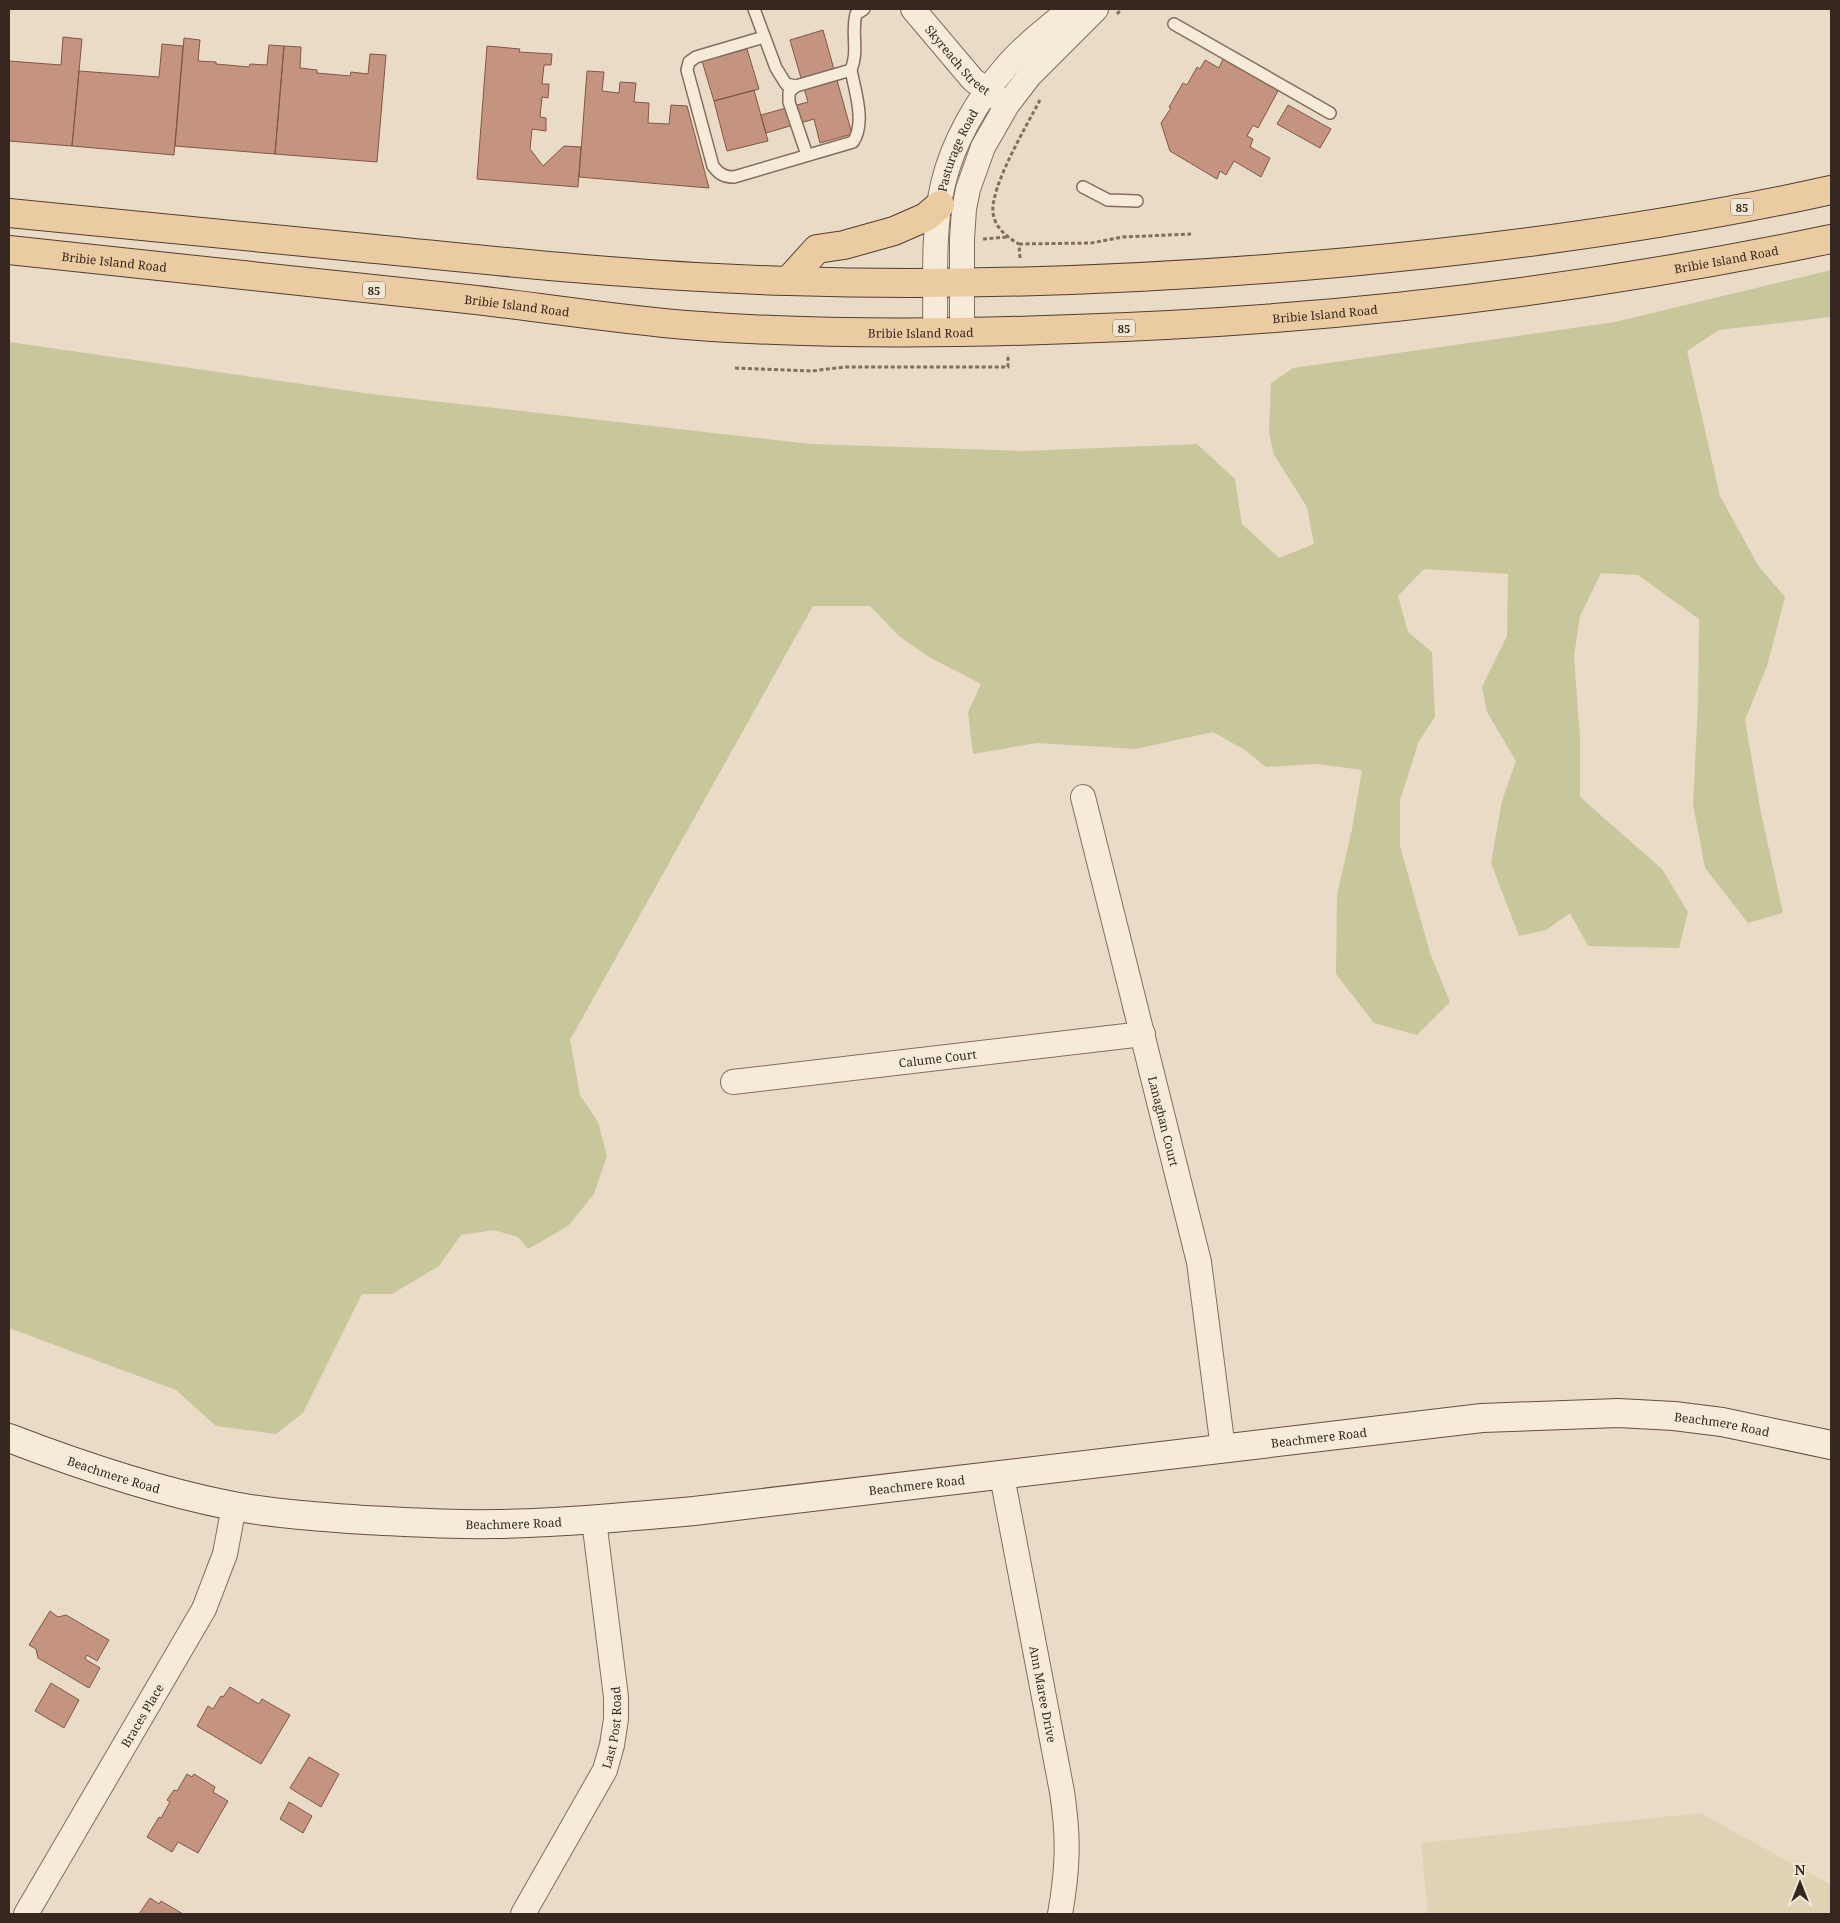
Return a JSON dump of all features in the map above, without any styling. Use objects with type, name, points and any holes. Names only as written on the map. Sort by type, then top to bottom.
[{"type":"main road","name":"85","points":[[9,212],[588,271],[788,281],[949,283],[1136,278],[1266,270],[1446,253],[1653,223],[1831,190]]},
{"type":"main road","points":[[788,281],[817,249],[844,245],[901,228],[926,218],[940,204]]},
{"type":"main road","name":"Bribie Island Road","points":[[9,250],[466,299],[685,325],[819,331],[962,332],[1195,324],[1413,306],[1604,281],[1831,239]]},
{"type":"main road","name":"Beachmere Road","points":[[9,1438],[58,1457],[134,1481],[234,1506],[296,1514],[412,1522],[491,1524],[594,1520],[694,1511],[1482,1418],[1618,1412],[1674,1416],[1722,1422],[1831,1445]]},
{"type":"street","name":"Skyreach Street","points":[[913,9],[973,80],[1007,105]]},
{"type":"street","name":"Pasturage Road","points":[[962,332],[937,232],[943,185],[950,162],[970,118],[986,90],[1006,66],[1070,9]]},
{"type":"street","name":"Pasturage Road","points":[[935,332],[962,228],[968,189],[983,148],[1007,105],[1030,75],[1096,9]]},
{"type":"street","name":"Lanaghan Court","points":[[1083,797],[1199,1262],[1223,1449]]},
{"type":"street","name":"Calume Court","points":[[734,1082],[1143,1034]]},
{"type":"street","name":"Ann Maree Drive","points":[[1002,1476],[1068,1829],[1067,1861],[1060,1914]]},
{"type":"street","name":"Braces Place","points":[[26,1914],[204,1609],[225,1554],[234,1506]]},
{"type":"street","name":"Last Post Road","points":[[523,1914],[594,1792],[605,1770],[612,1745],[616,1719],[616,1696],[594,1520]]},
{"type":"lane","points":[[754,9],[776,68],[786,84],[796,86]]},
{"type":"lane","points":[[764,37],[696,57],[689,62],[687,70],[713,166],[717,172],[725,177],[734,177],[853,142],[858,134],[858,109],[851,70],[856,60],[852,27],[856,14],[864,9]]},
{"type":"lane","points":[[1174,24],[1330,113]]},
{"type":"lane","points":[[807,156],[789,102],[789,92],[796,86],[851,70]]},
{"type":"lane","points":[[1083,187],[1108,200],[1137,201]]},
{"type":"path","points":[[1019,244],[1091,243],[1123,237],[1191,234]]},
{"type":"shaded area","points":[[1700,1813],[1831,1885],[1831,1914],[1428,1914],[1421,1843]]},
{"type":"green space","points":[[1831,270],[1831,317],[1719,330],[1687,351],[1720,496],[1759,567],[1785,597],[1767,666],[1745,720],[1761,813],[1783,913],[1748,923],[1705,868],[1693,804],[1698,705],[1699,619],[1638,575],[1601,573],[1580,616],[1574,656],[1580,738],[1580,797],[1662,869],[1688,912],[1679,948],[1588,946],[1570,913],[1546,930],[1519,936],[1491,863],[1502,801],[1516,761],[1487,712],[1482,687],[1507,636],[1508,574],[1424,569],[1398,596],[1408,632],[1432,652],[1435,717],[1419,741],[1400,800],[1400,846],[1430,953],[1450,1002],[1417,1035],[1374,1023],[1336,974],[1337,895],[1352,829],[1362,770],[1317,764],[1266,767],[1245,750],[1213,732],[1136,749],[1037,743],[973,754],[968,712],[981,684],[929,657],[899,636],[870,606],[813,606],[570,1040],[580,1095],[598,1122],[607,1156],[594,1194],[568,1226],[528,1249],[518,1237],[494,1230],[461,1235],[439,1266],[392,1294],[362,1294],[303,1413],[276,1434],[216,1426],[176,1390],[9,1328],[9,342],[371,394],[810,444],[1024,451],[1197,444],[1235,479],[1242,524],[1279,558],[1314,544],[1307,507],[1274,455],[1269,433],[1271,383],[1293,368],[1615,322]]},
{"type":"building","points":[[823,30],[852,134],[820,143],[814,119],[766,133],[761,115],[808,102],[790,40]]},
{"type":"building","points":[[63,37],[82,39],[72,146],[9,141],[9,61],[61,65]]},
{"type":"building","points":[[184,38],[200,40],[198,61],[249,67],[250,64],[267,65],[269,45],[284,46],[275,154],[175,146]]},
{"type":"building","points":[[162,44],[183,46],[174,155],[72,146],[79,71],[159,77]]},
{"type":"building","points":[[284,46],[301,47],[300,68],[317,70],[317,73],[350,76],[351,72],[368,74],[370,54],[386,55],[377,162],[275,154]]},
{"type":"building","points":[[487,46],[520,49],[519,52],[552,54],[551,65],[544,65],[542,84],[549,84],[548,98],[542,97],[540,117],[546,118],[546,131],[532,129],[530,149],[543,166],[564,146],[581,147],[578,187],[477,179]]},
{"type":"building","points":[[747,49],[759,89],[714,101],[702,61]]},
{"type":"building","points":[[1223,59],[1279,89],[1258,128],[1253,125],[1247,136],[1253,139],[1250,147],[1270,158],[1261,177],[1234,161],[1226,175],[1220,171],[1217,179],[1170,151],[1161,123],[1171,108],[1169,107],[1183,83],[1187,85],[1197,67],[1200,69],[1205,60],[1219,68]]},
{"type":"building","points":[[587,71],[604,72],[602,91],[619,93],[620,82],[636,83],[634,102],[649,103],[648,123],[669,124],[671,105],[687,106],[709,188],[579,177]]},
{"type":"building","points":[[754,90],[768,141],[727,151],[714,101]]},
{"type":"building","points":[[1288,105],[1331,129],[1320,148],[1277,124]]},
{"type":"building","points":[[50,1611],[58,1617],[66,1615],[109,1640],[97,1661],[87,1655],[85,1659],[100,1668],[89,1688],[38,1658],[36,1649],[29,1645]]},
{"type":"building","points":[[51,1683],[79,1700],[64,1728],[35,1711]]},
{"type":"building","points":[[230,1687],[259,1704],[262,1699],[290,1715],[261,1764],[197,1726],[208,1706],[213,1709],[221,1696],[223,1697]]},
{"type":"building","points":[[309,1757],[339,1774],[321,1807],[290,1788]]},
{"type":"building","points":[[187,1774],[192,1777],[194,1774],[215,1787],[213,1792],[228,1801],[198,1853],[178,1842],[172,1852],[147,1837],[170,1802],[167,1800],[174,1790],[177,1791]]},
{"type":"building","points":[[289,1802],[312,1816],[303,1833],[280,1819]]},
{"type":"building","points":[[150,1898],[159,1904],[161,1901],[183,1914],[139,1914]]}]
